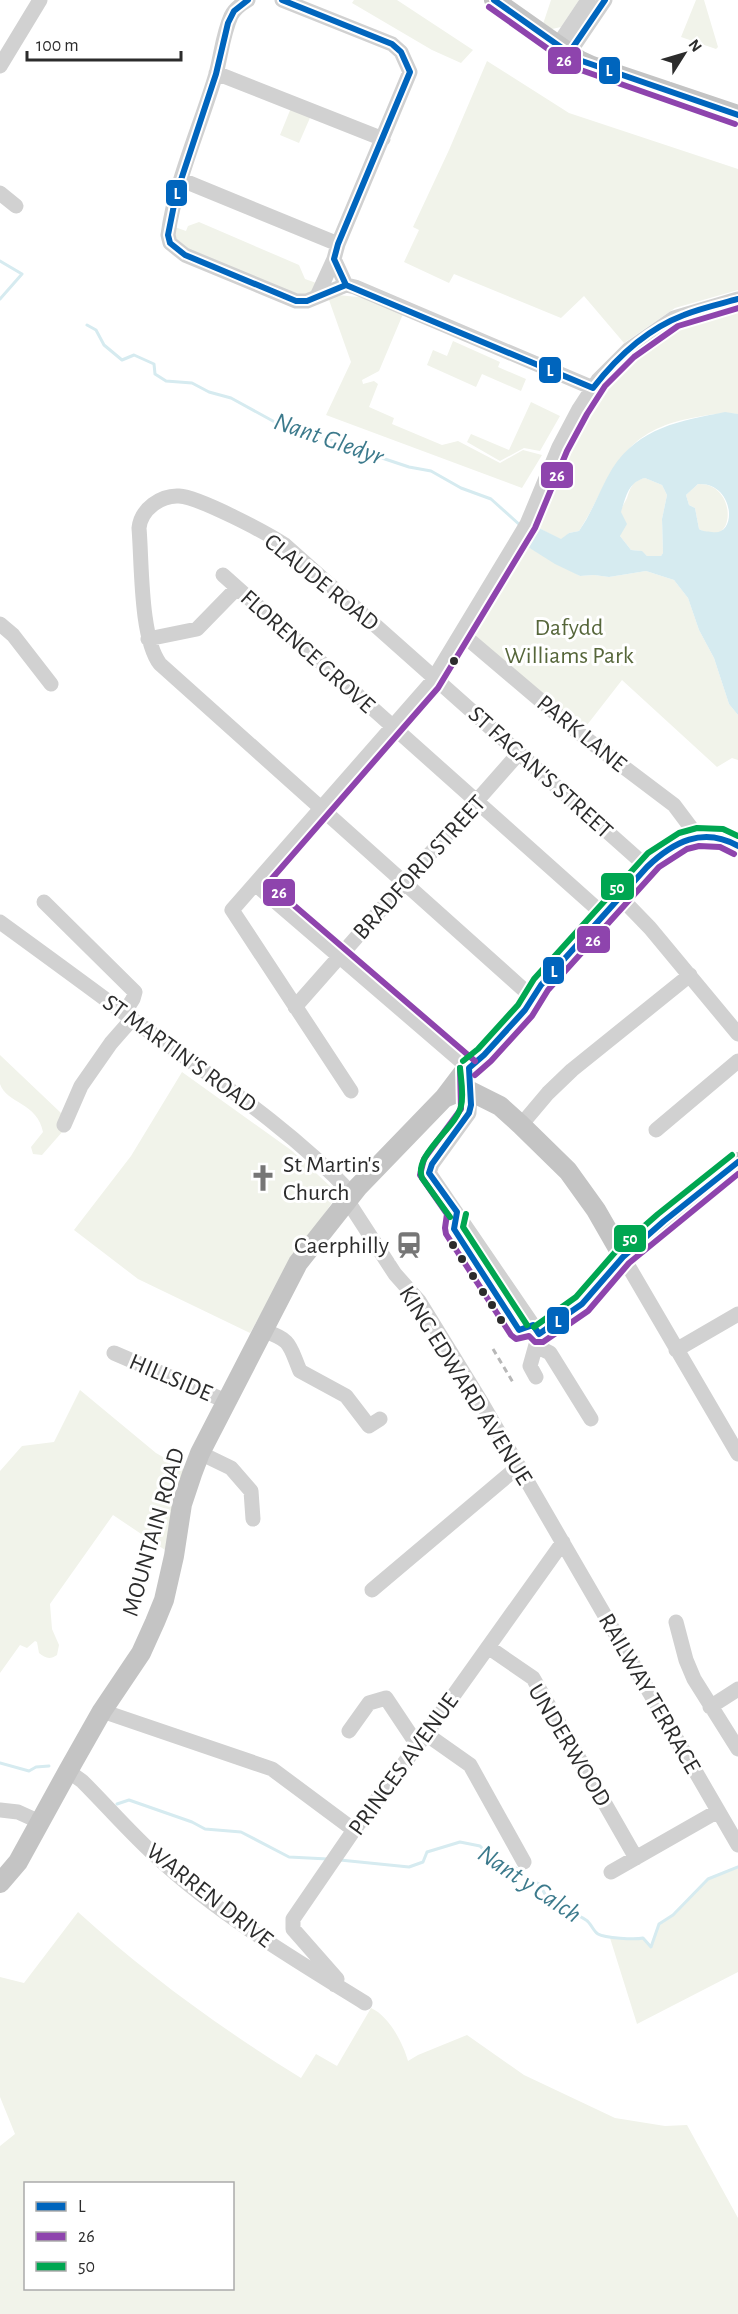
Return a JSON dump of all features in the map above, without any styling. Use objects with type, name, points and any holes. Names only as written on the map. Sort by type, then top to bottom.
[{"type":"main road","points":[[494,0],[592,66],[738,115]]},
{"type":"main road","points":[[698,837],[722,838],[738,846]]},
{"type":"main road","name":"MOUNTAIN ROAD","points":[[0,1883],[18,1862],[102,1711],[141,1653],[158,1615],[169,1579],[182,1504],[200,1454],[298,1263],[350,1197],[519,1017],[542,985],[604,915],[625,903],[646,867],[674,846],[698,837]]},
{"type":"main road","points":[[469,1068],[470,1092]]},
{"type":"main road","points":[[444,1098],[458,1092],[470,1092],[500,1106],[568,1172],[596,1210],[623,1257],[738,1162]]},
{"type":"street","points":[[0,66],[40,0]]},
{"type":"street","points":[[248,0],[239,5],[232,14],[182,180],[168,235],[176,249],[185,255],[296,301],[307,301],[318,294],[346,285],[356,287],[592,388]]},
{"type":"street","points":[[282,0],[392,44],[401,52],[410,72],[318,294]]},
{"type":"street","points":[[564,49],[588,0]]},
{"type":"street","points":[[564,49],[605,0]]},
{"type":"street","points":[[216,73],[383,139]]},
{"type":"street","points":[[182,180],[338,243]]},
{"type":"street","points":[[0,193],[16,206]]},
{"type":"street","points":[[334,259],[346,285]]},
{"type":"street","points":[[351,1091],[232,910],[435,677],[522,532],[559,447],[592,388],[628,350],[664,324],[697,310],[738,299]]},
{"type":"street","name":"CLAUDE ROAD","points":[[435,677],[285,545],[242,522],[180,496],[167,497],[148,508],[140,523],[148,639],[153,653],[167,671],[533,998]]},
{"type":"street","name":"FLORENCE GROVE","points":[[223,575],[604,915]]},
{"type":"street","points":[[148,639],[197,628],[237,588]]},
{"type":"street","points":[[0,624],[13,635],[51,684]]},
{"type":"street","name":"PARK LANE","points":[[461,633],[580,734],[674,805],[698,837]]},
{"type":"street","name":"ST FAGAN'S STREET","points":[[435,677],[646,867]]},
{"type":"street","name":"BRADFORD STREET","points":[[295,1007],[519,753]]},
{"type":"street","points":[[255,884],[469,1068]]},
{"type":"street","points":[[44,902],[135,992],[128,1016],[81,1086],[64,1125]]},
{"type":"street","points":[[625,903],[690,975],[738,1034]]},
{"type":"street","name":"ST MARTIN'S ROAD","points":[[0,922],[266,1116],[325,1166],[350,1197]]},
{"type":"street","points":[[521,1125],[548,1093],[572,1070],[690,975]]},
{"type":"street","points":[[656,1130],[738,1060]]},
{"type":"street","points":[[470,1092],[469,1113],[432,1164],[429,1173],[538,1340],[550,1353],[591,1419]]},
{"type":"street","name":"KING EDWARD AVENUE","points":[[350,1197],[395,1274],[419,1301],[563,1542]]},
{"type":"street","points":[[536,1377],[530,1366],[538,1340],[582,1304],[623,1257],[738,1454]]},
{"type":"street","points":[[676,1350],[738,1314]]},
{"type":"street","points":[[264,1331],[283,1337],[292,1349],[300,1371],[346,1396],[369,1426],[380,1419]]},
{"type":"street","name":"HILLSIDE","points":[[114,1353],[228,1402]]},
{"type":"street","points":[[200,1454],[231,1468],[251,1491],[253,1519]]},
{"type":"street","points":[[372,1590],[519,1466]]},
{"type":"street","name":"PRINCES AVENUE","points":[[335,1985],[337,1979],[296,1934],[292,1922],[354,1830],[422,1740],[563,1542]]},
{"type":"street","name":"RAILWAY TERRACE","points":[[563,1542],[738,1845]]},
{"type":"street","points":[[676,1622],[686,1660],[710,1707],[738,1749]]},
{"type":"street","name":"UNDERWOOD","points":[[488,1647],[533,1678],[636,1858]]},
{"type":"street","points":[[710,1707],[738,1689]]},
{"type":"street","points":[[349,1731],[369,1703],[386,1698],[422,1740],[470,1765],[524,1862]]},
{"type":"street","points":[[102,1711],[272,1769],[354,1830]]},
{"type":"street","name":"WARREN DRIVE","points":[[68,1771],[82,1781],[160,1860],[260,1938],[365,2003]]},
{"type":"street","points":[[0,1810],[18,1812],[40,1822]]},
{"type":"street","points":[[611,1872],[718,1811]]},
{"type":"green space","points":[[354,0],[397,0],[473,50],[461,63],[432,50],[352,3]]},
{"type":"green space","points":[[551,0],[579,0],[561,27],[552,29],[543,24]]},
{"type":"green space","points":[[696,0],[704,0],[718,47],[716,49],[681,37]]},
{"type":"green space","points":[[487,61],[569,113],[738,169],[738,290],[675,308],[624,343],[584,296],[561,318],[454,274],[449,283],[404,262],[419,230],[413,227]]},
{"type":"green space","points":[[293,103],[313,111],[299,143],[280,135]]},
{"type":"green space","points":[[199,222],[299,265],[305,279],[322,285],[307,301],[185,255],[169,225],[186,231],[188,226]]},
{"type":"green space","points":[[338,295],[367,298],[403,314],[379,371],[362,380],[363,384],[374,381],[378,384],[369,407],[394,418],[392,424],[442,445],[458,441],[500,463],[523,450],[542,455],[522,488],[326,415],[351,362],[329,300]]},
{"type":"green space","points":[[738,311],[738,414],[692,418],[667,425],[648,434],[620,459],[579,531],[569,533],[561,540],[539,528],[538,525],[569,451],[607,386],[632,360],[661,337],[696,321]]},
{"type":"green space","points":[[453,341],[500,362],[498,367],[526,379],[521,391],[482,374],[476,387],[427,365],[433,350],[447,356]]},
{"type":"green space","points":[[531,402],[560,416],[540,451],[524,448],[500,461],[467,442],[471,434],[509,450]]},
{"type":"green space","points":[[645,478],[662,485],[667,495],[662,519],[663,553],[661,556],[647,556],[641,551],[631,550],[620,536],[622,507],[633,485]]},
{"type":"green space","points":[[698,484],[711,486],[720,493],[726,503],[728,514],[726,524],[720,531],[712,534],[699,529],[695,508],[689,505],[686,495]]},
{"type":"green space","name":"Dafydd Williams Park","points":[[528,547],[580,576],[609,577],[646,571],[674,580],[688,598],[699,630],[714,658],[729,704],[738,715],[738,760],[732,758],[717,767],[622,680],[580,734],[464,638],[491,603],[523,550]]},
{"type":"green space","points":[[0,1055],[61,1113],[63,1131],[42,1155],[33,1154],[31,1147],[43,1132],[40,1122],[29,1109],[3,1090],[0,1084]]},
{"type":"green space","points":[[182,1072],[291,1150],[330,1186],[335,1198],[286,1271],[250,1333],[138,1279],[74,1230],[131,1156]]},
{"type":"green space","points":[[80,1390],[156,1453],[192,1474],[174,1556],[113,1515],[50,1604],[52,1629],[59,1645],[57,1655],[50,1658],[43,1656],[39,1653],[35,1641],[27,1648],[20,1645],[0,1673],[0,1471],[22,1446],[54,1442]]},
{"type":"green space","points":[[738,1867],[738,1972],[637,2024],[610,1938],[643,1938],[651,1947],[659,1924],[673,1915],[708,1879]]},
{"type":"green space","points":[[78,1912],[131,1958],[186,2000],[301,2078],[316,2054],[337,2066],[371,2008],[384,2017],[394,2031],[403,2046],[408,2061],[467,2035],[524,2075],[615,2118],[665,2126],[687,2125],[738,2218],[738,2314],[0,2314],[0,2146],[15,2134],[0,2097],[0,1977],[24,1983]]},
{"type":"shaded area","points":[[725,412],[738,414],[738,715],[729,704],[714,658],[699,630],[688,598],[674,580],[646,571],[609,577],[580,576],[528,547],[539,528],[561,539],[569,533],[579,531],[612,469],[623,455],[648,435],[677,423]],"holes":[[[645,478],[662,485],[667,495],[662,519],[663,553],[661,556],[647,556],[642,551],[631,550],[620,536],[627,524],[621,512],[626,496],[635,483]],[[698,484],[710,486],[719,491],[726,500],[729,518],[726,526],[720,531],[699,529],[695,508],[689,505],[686,495]]]},
{"type":"waterway","name":"Nant Gledyr","points":[[0,261],[22,274],[0,299]]},
{"type":"waterway","name":"Nant Gledyr","points":[[87,325],[96,330],[104,345],[122,360],[134,355],[154,364],[155,374],[166,381],[192,383],[209,392],[231,398],[282,426],[306,429],[340,444],[409,467],[431,471],[461,488],[491,499],[521,526]]},
{"type":"waterway","name":"Nant y Calch","points":[[0,1763],[29,1771],[36,1767],[49,1766]]},
{"type":"waterway","name":"Nant y Calch","points":[[117,1804],[129,1800],[192,1822],[205,1829],[241,1832],[289,1857],[328,1859]]},
{"type":"waterway","name":"Nant y Calch","points":[[340,1860],[409,1867],[423,1862],[427,1852],[460,1842],[480,1846],[500,1867],[516,1868],[523,1876],[541,1885],[548,1899],[586,1920],[598,1934],[607,1937],[643,1938],[651,1947],[659,1924],[673,1915],[708,1879],[738,1867]]},
{"type":"railway","points":[[493,1349],[514,1384]]},
{"type":"transit line","name":"L","points":[[248,0],[234,11],[228,23],[216,74],[176,195],[168,235],[170,243],[185,255],[296,301],[307,301],[346,285],[334,259],[338,244],[410,72],[401,52],[392,44],[282,0]]},
{"type":"transit line","name":"L","points":[[494,0],[579,60],[738,115]]},
{"type":"transit line","name":"L","points":[[569,53],[605,0]]},
{"type":"transit line","name":"26","points":[[489,7],[575,68],[735,124]]},
{"type":"transit line","name":"L","points":[[346,285],[593,388],[612,365],[645,336],[658,328],[690,313],[738,299]]},
{"type":"transit line","name":"26","points":[[475,1061],[268,883],[438,688],[535,528],[567,451],[605,386],[634,357],[678,326],[738,308]]},
{"type":"transit line","name":"50","points":[[463,1061],[478,1049],[518,1005],[534,979],[648,853],[679,833],[697,828],[723,829],[738,836]]},
{"type":"transit line","name":"L","points":[[738,846],[713,837],[701,837],[667,850],[647,867],[541,985],[525,1010],[469,1068],[471,1105],[469,1113],[432,1164],[429,1173],[457,1212],[454,1229],[519,1330],[533,1325],[539,1334],[582,1304],[623,1257],[738,1162]]},
{"type":"transit line","name":"26","points":[[475,1075],[532,1016],[548,990],[659,867],[687,849],[699,846],[720,847],[734,854]]},
{"type":"transit line","name":"26","points":[[460,1068],[461,1109],[424,1159],[420,1175],[447,1214],[446,1234],[511,1335],[516,1339],[529,1336],[535,1342],[543,1342],[588,1311],[629,1263],[738,1174]]},
{"type":"transit line","name":"50","points":[[450,1217],[422,1178],[421,1169],[429,1151],[458,1114],[462,1102],[460,1068]]},
{"type":"transit line","name":"50","points":[[534,1327],[576,1297],[617,1250],[732,1155]]},
{"type":"transit line","name":"50","points":[[466,1214],[463,1227],[527,1325]]},
{"type":"place","name":"St Martin's Church","points":[[263,1178]]},
{"type":"place","name":"Caerphilly","points":[[409,1245]]}]
